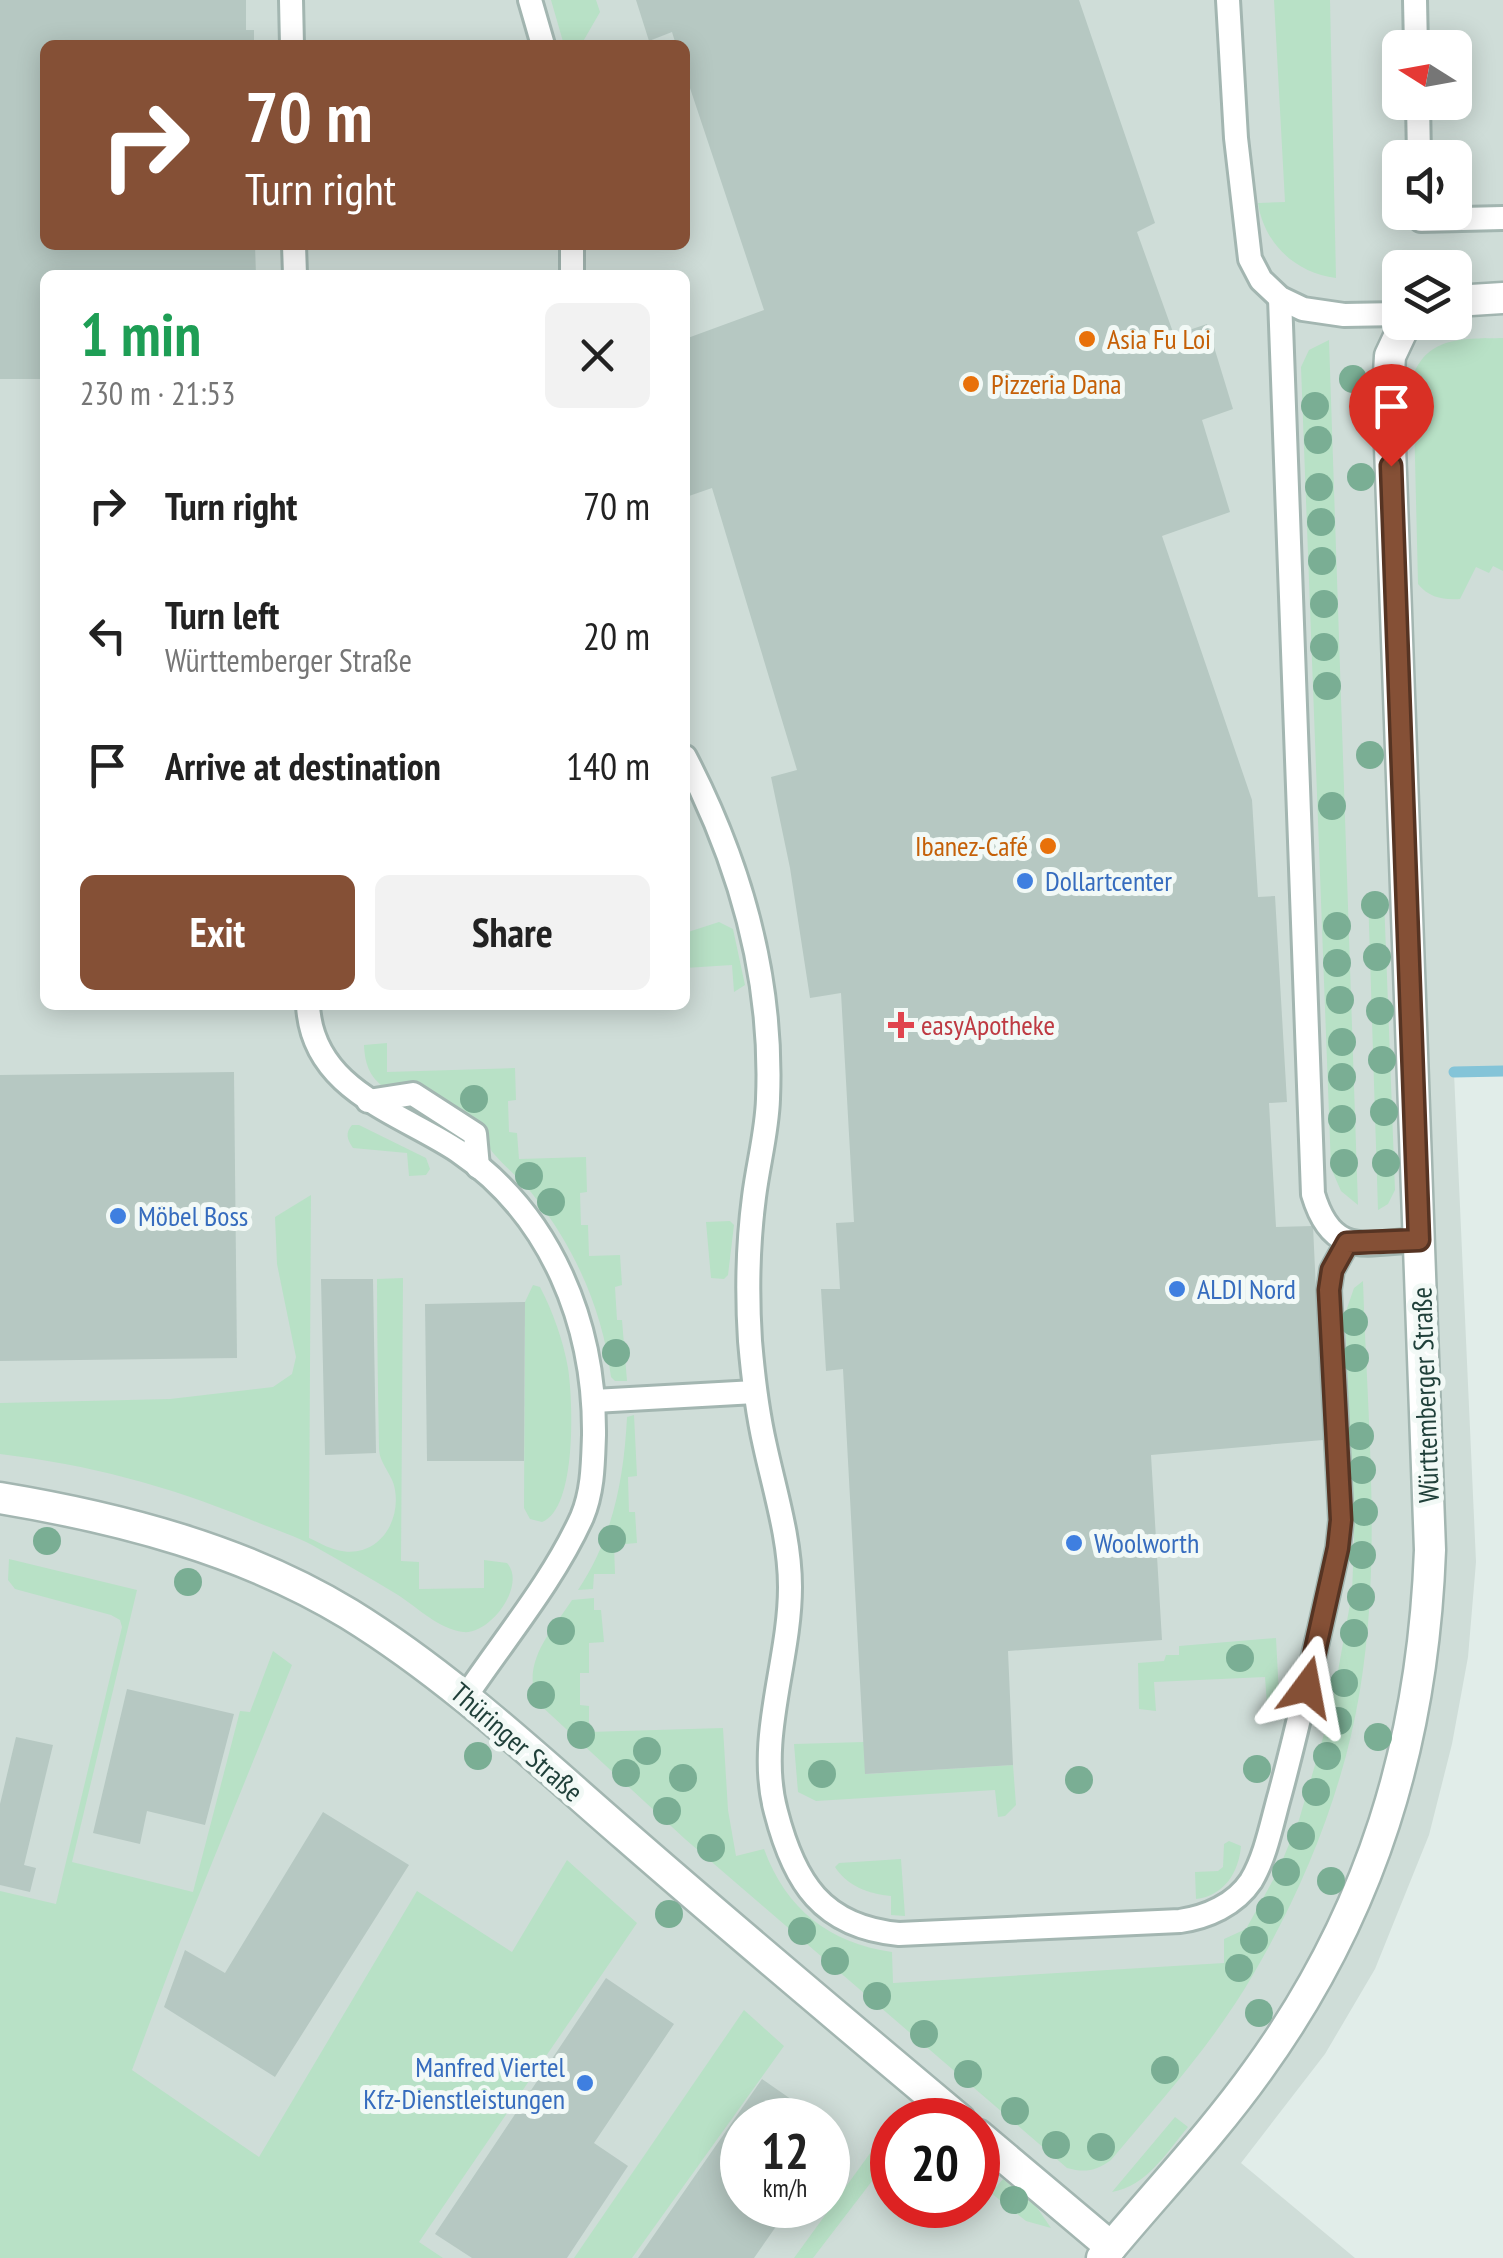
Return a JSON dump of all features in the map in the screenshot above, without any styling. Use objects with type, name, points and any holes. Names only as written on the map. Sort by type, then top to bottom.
[{"type":"street","points":[[1472,300],[1503,298]]},
{"type":"street","name":"Württemberger Straße","points":[[1106,2252],[1256,2074],[1292,2022],[1339,1938],[1384,1829],[1413,1719],[1428,1610],[1430,1550],[1388,391],[1390,356],[1398,340]]},
{"type":"street","name":"Thüringer Straße","points":[[0,1498],[131,1525],[257,1569],[348,1614],[466,1696],[934,2098]]},
{"type":"street","points":[[1000,2155],[1106,2252]]},
{"type":"lane","points":[[291,0],[292,40]]},
{"type":"lane","points":[[530,0],[542,40]]},
{"type":"lane","points":[[1228,0],[1250,259],[1262,280],[1280,298],[1303,309],[1344,315],[1382,314]]},
{"type":"lane","points":[[1415,0],[1416,30]]},
{"type":"lane","points":[[1472,219],[1503,218]]},
{"type":"lane","points":[[1280,298],[1311,1172],[1319,1212],[1334,1234],[1347,1243],[1419,1240]]},
{"type":"lane","points":[[690,767],[734,865],[766,1007],[768,1103],[753,1202],[749,1298],[755,1392],[786,1538],[790,1582],[789,1633],[769,1745],[769,1776],[797,1872],[828,1910],[872,1932],[899,1934],[1199,1918],[1231,1902],[1252,1879],[1265,1847],[1299,1722],[1341,1520],[1329,1290],[1332,1270],[1347,1243]]},
{"type":"lane","points":[[309,1010],[314,1036],[332,1069],[368,1100],[413,1094],[475,1134],[478,1167],[507,1194],[565,1280],[582,1323],[594,1401],[592,1485],[582,1516],[546,1579],[466,1696]]},
{"type":"lane","points":[[594,1401],[755,1392]]},
{"type":"shaded area","points":[[0,0],[1503,0],[1503,1071],[1454,1073],[1476,1562],[1468,1657],[1429,1835],[1375,1969],[1325,2054],[1241,2163],[1355,2258],[0,2258]]},
{"type":"green space","points":[[551,0],[596,0],[600,12],[584,40],[563,40]]},
{"type":"green space","points":[[1274,0],[1330,0],[1336,278],[1295,263],[1275,243],[1261,218],[1258,203],[1285,202]]},
{"type":"green space","points":[[1503,338],[1503,571],[1493,566],[1489,573],[1476,567],[1460,599],[1448,599],[1427,592],[1418,584],[1413,376],[1428,353],[1438,346]]},
{"type":"green space","points":[[1329,340],[1358,1205],[1341,1191],[1331,1168],[1301,367],[1309,350]]},
{"type":"green space","points":[[1368,894],[1384,898],[1395,1190],[1388,1204],[1378,1210]]},
{"type":"green space","points":[[719,922],[733,929],[745,985],[734,992],[732,965],[690,968],[690,931]]},
{"type":"green space","points":[[387,1043],[387,1072],[515,1068],[516,1100],[508,1101],[509,1132],[517,1133],[519,1159],[586,1157],[587,1192],[580,1193],[581,1225],[588,1225],[589,1256],[620,1255],[622,1285],[615,1287],[627,1381],[611,1377],[595,1307],[576,1262],[551,1220],[494,1154],[470,1115],[416,1085],[406,1083],[389,1091],[373,1077],[364,1045]]},
{"type":"green space","points":[[352,1125],[426,1158],[430,1169],[426,1175],[409,1176],[407,1153],[353,1148],[348,1136]]},
{"type":"green space","points":[[311,1195],[309,1538],[337,1550],[363,1550],[382,1537],[394,1516],[395,1490],[379,1448],[377,1279],[403,1278],[401,1561],[419,1562],[419,1589],[484,1588],[484,1560],[507,1563],[512,1583],[503,1607],[473,1631],[446,1627],[312,1545],[218,1507],[96,1470],[0,1454],[0,1403],[170,1399],[273,1387],[292,1374],[296,1357],[277,1264],[275,1217]]},
{"type":"green space","points":[[730,1221],[734,1225],[728,1275],[724,1279],[711,1278],[706,1222]]},
{"type":"green space","points":[[1363,1281],[1371,1486],[1370,1589],[1360,1690],[1333,1800],[1289,1906],[1222,2023],[1111,2160],[1090,2170],[1067,2168],[1000,2110],[1000,2098],[986,2098],[685,1839],[538,1703],[533,1688],[535,1661],[572,1600],[594,1598],[594,1610],[601,1610],[604,1642],[589,1643],[589,1673],[580,1673],[580,1705],[589,1706],[589,1732],[723,1728],[728,1810],[736,1856],[764,1849],[784,1889],[813,1920],[849,1941],[892,1952],[893,1983],[1224,1963],[1224,1939],[1246,1929],[1278,1871],[1299,1820],[1331,1710],[1352,1593],[1354,1540],[1345,1314],[1354,1288]]},
{"type":"green space","points":[[533,1285],[540,1287],[560,1337],[571,1404],[570,1452],[562,1497],[542,1522],[530,1519],[524,1508],[525,1302]]},
{"type":"green space","points":[[634,1415],[637,1476],[628,1477],[629,1512],[635,1512],[637,1543],[614,1545],[615,1574],[594,1574],[593,1589],[578,1590],[608,1528],[623,1462],[627,1417]]},
{"type":"green space","points":[[9,1559],[137,1590],[72,1862],[193,1892],[240,1711],[250,1712],[273,1651],[292,1665],[132,2070],[259,2157],[417,1891],[512,1952],[567,1860],[637,1923],[419,2242],[443,2258],[0,2258],[0,1891],[56,1904],[122,1627],[120,1620],[111,1615],[15,1589],[8,1580]]},
{"type":"green space","points":[[1276,1638],[1276,1705],[1267,1705],[1265,1677],[1154,1682],[1156,1711],[1139,1709],[1138,1663],[1164,1661],[1166,1655],[1179,1655],[1179,1646]]},
{"type":"green space","points":[[864,1742],[866,1774],[1013,1765],[1016,1805],[1005,1816],[998,1817],[995,1790],[816,1801],[798,1792],[794,1744]]},
{"type":"green space","points":[[1229,1841],[1241,1846],[1233,1873],[1215,1893],[1196,1899],[1195,1872],[1218,1871],[1223,1867],[1224,1844]]},
{"type":"green space","points":[[901,1859],[905,1916],[891,1915],[891,1896],[859,1888],[835,1867],[839,1863]]},
{"type":"green space","points":[[744,2010],[784,2046],[747,2098],[720,2098],[720,2135],[632,2258],[574,2258]]},
{"type":"green space","points":[[1175,2117],[1188,2127],[1164,2157],[1136,2183],[1112,2192]]},
{"type":"green space","points":[[870,2153],[870,2184],[850,2210],[850,2181]]},
{"type":"green space","points":[[1003,2179],[1036,2206],[1051,2228],[1026,2221],[1000,2200]]},
{"type":"green space","points":[[816,2228],[836,2228],[813,2258],[794,2258]]},
{"type":"building","points":[[0,0],[246,0],[246,30],[254,30],[254,40],[40,40],[40,250],[255,250],[256,270],[40,270],[40,379],[0,379]]},
{"type":"building","name":"Dollartcenter","points":[[636,0],[1079,0],[1155,223],[1137,232],[1174,335],[1207,324],[1233,409],[1202,420],[1230,512],[1162,536],[1252,800],[1258,897],[1275,896],[1287,1102],[1269,1103],[1276,1227],[1313,1226],[1323,1440],[1151,1455],[1162,1640],[1008,1651],[1013,1765],[865,1774],[843,1369],[826,1371],[821,1289],[840,1289],[836,1223],[854,1222],[841,993],[810,998],[771,777],[797,770],[712,488],[690,496],[690,337],[764,310],[690,88],[690,40],[674,40],[672,32],[649,40]]},
{"type":"building","name":"Möbel Boss","points":[[234,1072],[237,1358],[0,1361],[0,1075]]},
{"type":"building","points":[[321,1279],[373,1279],[376,1453],[325,1455]]},
{"type":"building","points":[[525,1302],[524,1461],[427,1461],[425,1304]]},
{"type":"building","points":[[127,1689],[234,1714],[205,1825],[147,1811],[140,1844],[93,1833]]},
{"type":"building","points":[[16,1737],[53,1745],[24,1865],[36,1868],[30,1892],[0,1885],[0,1804]]},
{"type":"building","points":[[323,1812],[409,1865],[275,2077],[164,2007],[185,1950],[225,1973]]},
{"type":"building","name":"Manfred Viertel Kfz-Dienstleistungen","points":[[606,1978],[674,2024],[594,2143],[628,2166],[567,2258],[472,2258],[435,2234]]},
{"type":"building","points":[[762,2079],[789,2098],[749,2098]]},
{"type":"building","points":[[720,2140],[720,2228],[775,2228],[754,2258],[638,2258]]},
{"type":"waterway","points":[[1454,1072],[1503,1071]]},
{"type":"place","name":"Asia Fu Loi","points":[[1087,339]]},
{"type":"place","name":"Pizzeria Dana","points":[[971,384]]},
{"type":"place","name":"Ibanez-Café","points":[[1048,846]]},
{"type":"place","name":"Dollartcenter","points":[[1025,881]]},
{"type":"place","name":"easyApotheke","points":[[901,1025]]},
{"type":"place","name":"Möbel Boss","points":[[118,1216]]},
{"type":"place","name":"ALDI Nord","points":[[1177,1289]]},
{"type":"place","name":"Woolworth","points":[[1074,1543]]},
{"type":"place","name":"Manfred Viertel Kfz-Dienstleistungen","points":[[585,2083]]},
{"type":"route","points":[[1307,1687],[1341,1520],[1329,1290],[1332,1270],[1347,1243],[1419,1240],[1391,466]]}]
